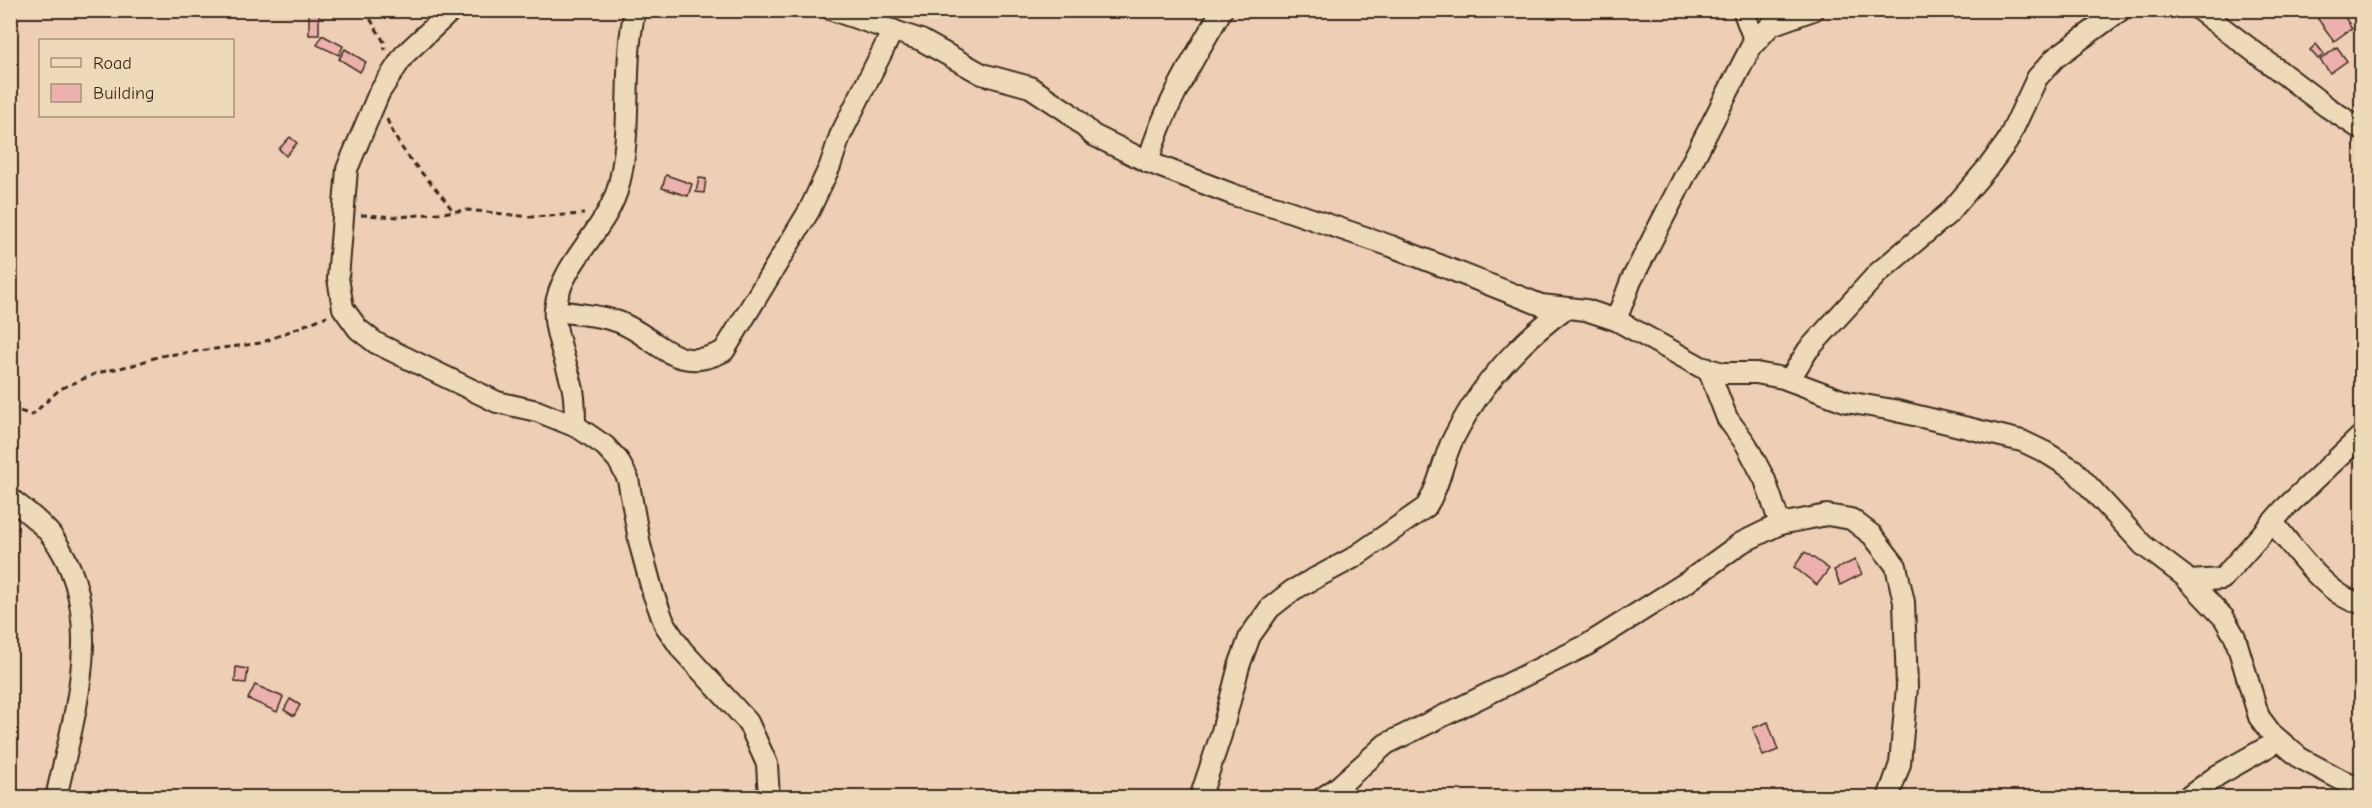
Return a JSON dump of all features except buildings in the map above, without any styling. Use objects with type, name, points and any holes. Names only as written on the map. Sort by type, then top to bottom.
[{"type":"street","points":[[452,10],[404,55],[382,89],[347,169],[341,217],[338,278],[343,308],[358,329],[376,343],[497,402],[537,411],[576,426],[605,446],[618,460],[627,479],[645,564],[665,625],[682,650],[748,722],[767,764],[769,798]]},
{"type":"street","points":[[576,426],[573,392],[556,328],[555,310],[577,257],[612,207],[620,182],[626,139],[629,37],[635,10]]},
{"type":"street","points":[[832,10],[921,40],[982,74],[1030,87],[1068,112],[1093,135],[1148,162],[1237,196],[1277,207],[1391,246],[1541,305],[1586,310],[1616,320],[1708,369],[1723,373],[1756,373],[1789,380],[1847,402],[1893,410],[2022,441],[2045,452],[2074,470],[2143,546],[2189,581],[2224,618],[2235,637],[2259,717],[2278,741],[2300,758],[2361,791]]},
{"type":"street","points":[[1148,162],[1157,134],[1188,68],[1222,10]]},
{"type":"street","points":[[1743,10],[1755,42]]},
{"type":"street","points":[[1616,320],[1631,281],[1755,42],[1771,25],[1812,10]]},
{"type":"street","points":[[1789,380],[1808,350],[1870,281],[1949,213],[1989,166],[2007,142],[2037,78],[2055,58],[2121,10]]},
{"type":"street","points":[[2199,10],[2361,130]]},
{"type":"street","points":[[555,310],[595,315],[621,323],[662,351],[682,358],[709,359],[724,351],[759,298],[809,211],[830,166],[840,136],[893,30]]},
{"type":"street","points":[[1200,798],[1250,636],[1270,608],[1293,590],[1353,558],[1426,507],[1434,496],[1452,441],[1488,381],[1543,325],[1566,308]]},
{"type":"street","points":[[1708,369],[1727,418],[1746,444],[1765,480],[1780,524]]},
{"type":"street","points":[[2189,581],[2222,579],[2273,522],[2361,435]]},
{"type":"street","points":[[10,498],[51,535],[69,565],[80,594],[82,628],[80,691],[57,798]]},
{"type":"street","points":[[1322,798],[1337,788],[1386,744],[1587,645],[1687,582],[1741,543],[1780,524],[1827,515],[1851,519],[1872,535],[1896,566],[1904,602],[1907,687],[1900,764],[1888,798]]},
{"type":"street","points":[[2273,522],[2321,578],[2344,597],[2361,603]]},
{"type":"street","points":[[2187,798],[2218,775],[2278,741]]},
{"type":"path","points":[[365,10],[384,42],[385,53]]},
{"type":"path","points":[[382,89],[384,111],[394,138],[410,161],[433,183],[453,211]]},
{"type":"path","points":[[341,217],[365,214],[400,216],[453,211],[565,217],[612,207]]},
{"type":"path","points":[[10,408],[32,414],[60,389],[97,373],[134,366],[160,356],[261,343],[343,308]]}]
